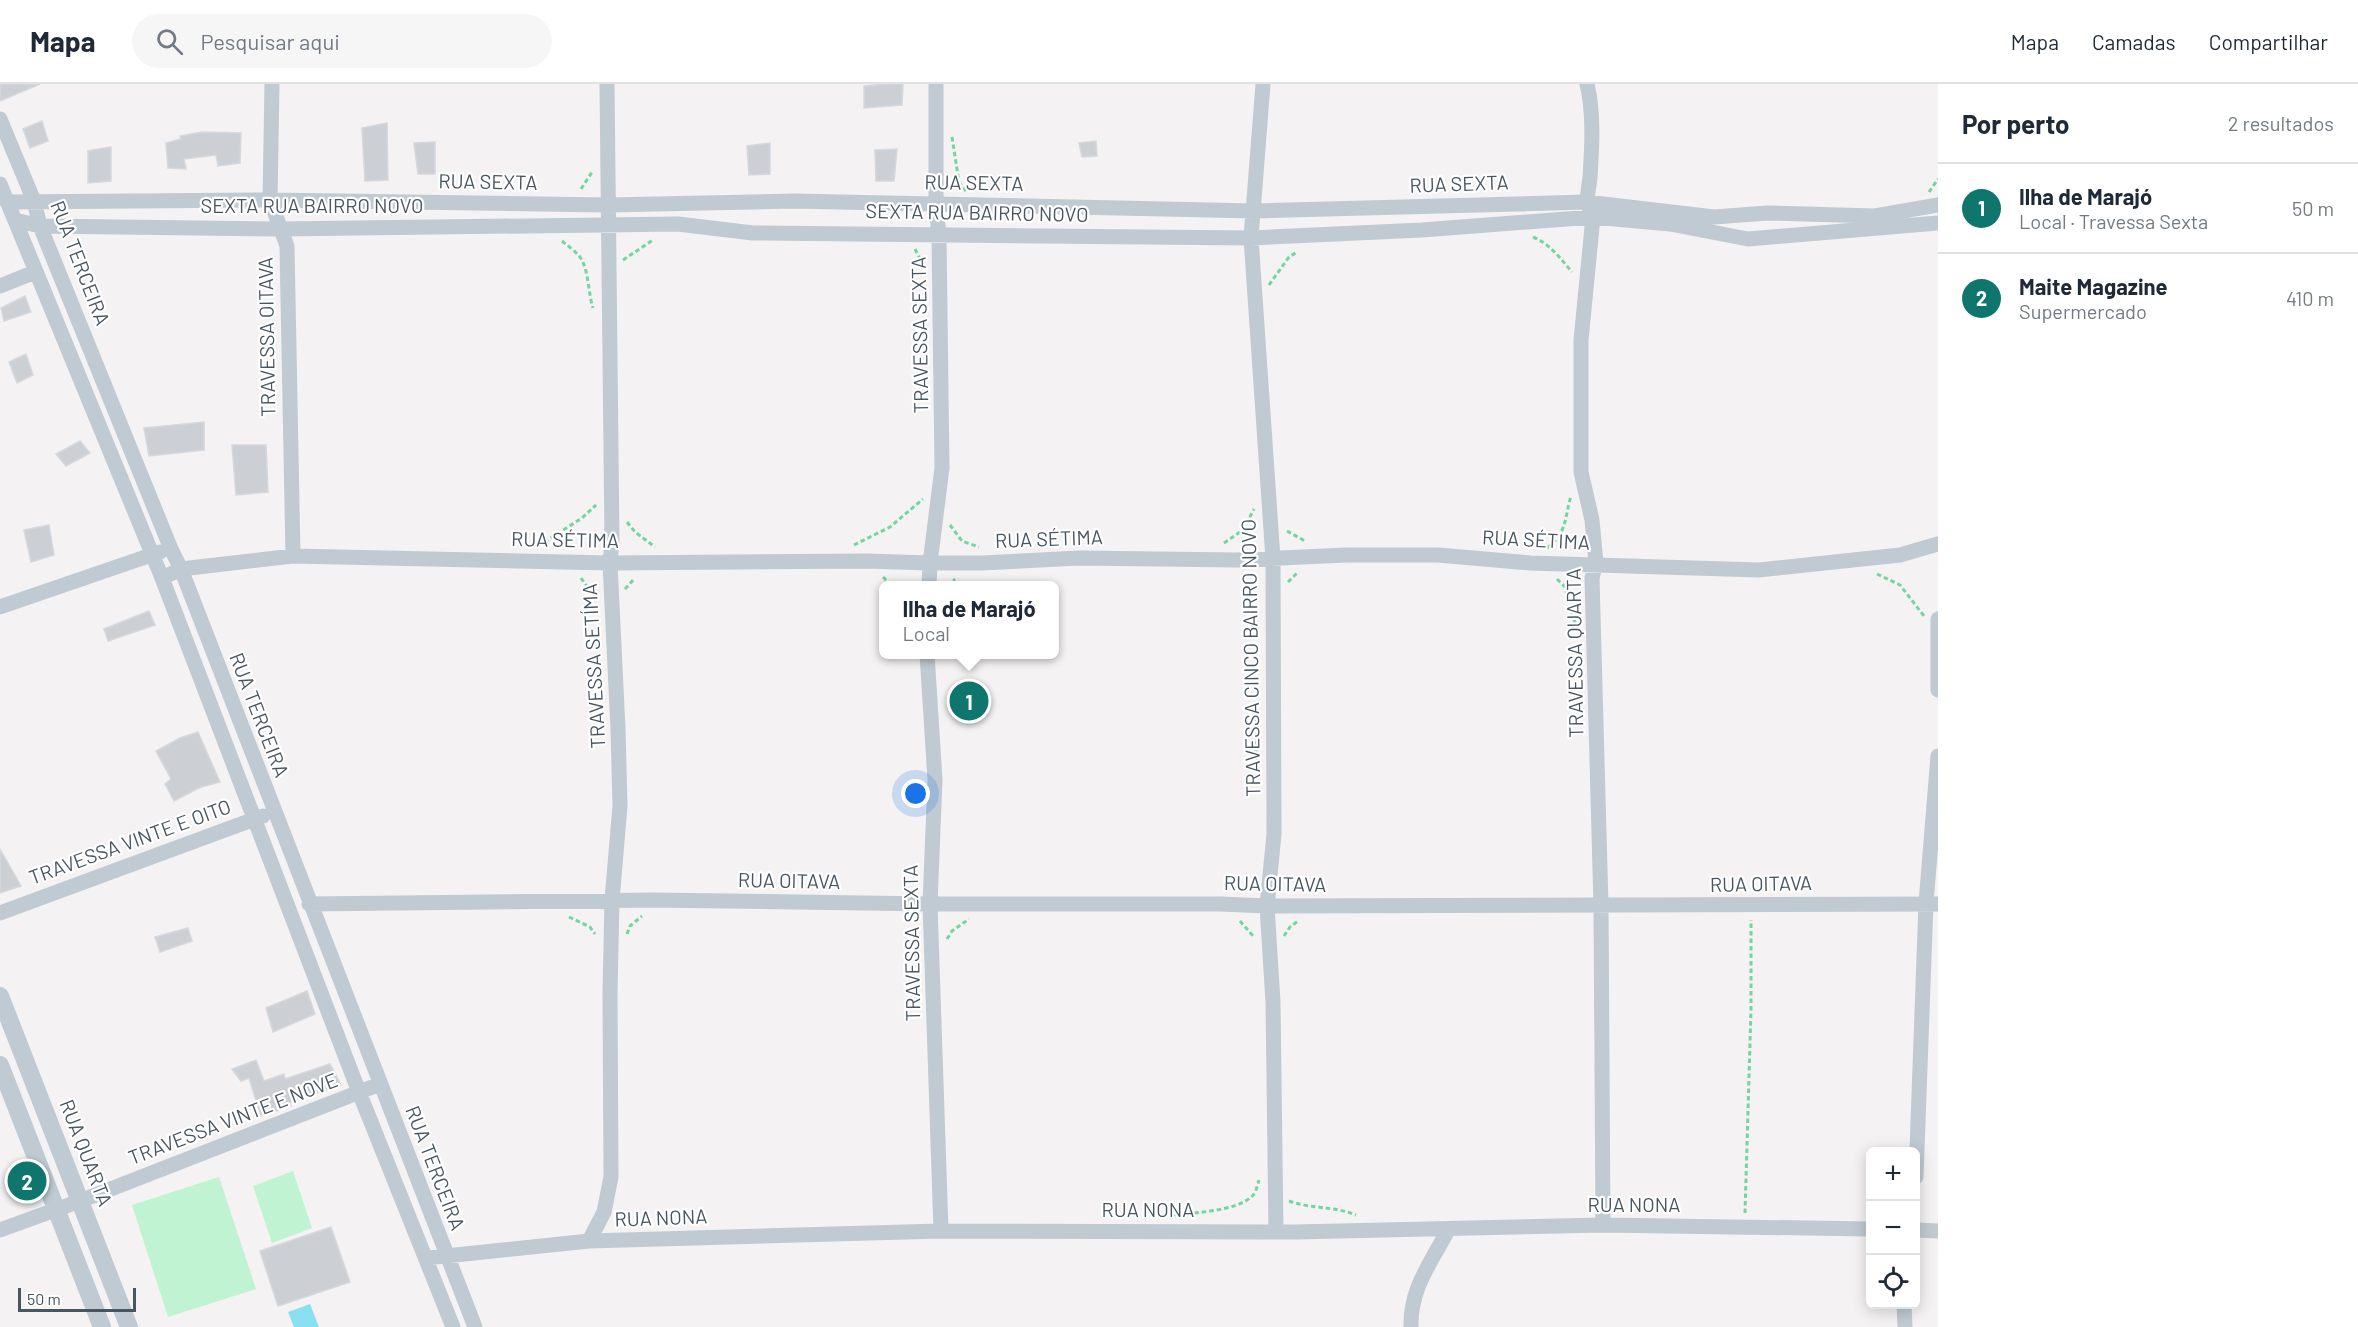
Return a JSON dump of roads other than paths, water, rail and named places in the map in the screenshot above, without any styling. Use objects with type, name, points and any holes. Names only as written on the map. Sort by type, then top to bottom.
[{"type":"street","name":"TRAVESSA OITAVA","points":[[272,84],[270,200],[287,246],[293,556]]},
{"type":"street","name":"TRAVESSA SETÍMA","points":[[589,1241],[604,1212],[611,1177],[612,900],[620,806],[610,563],[612,496],[607,84]]},
{"type":"street","name":"TRAVESSA SEXTA","points":[[929,581],[942,468],[939,236],[936,203],[936,84]]},
{"type":"street","name":"TRAVESSA CINCO BAIRRO NOVO","points":[[1263,84],[1255,211],[1251,237],[1273,559],[1274,834],[1267,906],[1273,1002],[1276,1232]]},
{"type":"street","points":[[1587,84],[1591,102],[1590,178],[1586,202],[1593,217]]},
{"type":"street","name":"RUA TERCEIRA","points":[[0,119],[34,201],[40,226],[181,569],[309,904],[475,1327]]},
{"type":"street","name":"RUA TERCEIRA","points":[[0,184],[162,578],[359,1092],[453,1327]]},
{"type":"street","name":"RUA SEXTA","points":[[7,202],[270,200],[608,205],[793,201],[1255,211],[1586,202],[1714,217],[1767,213],[1875,216],[1938,206]]},
{"type":"street","name":"SEXTA RUA BAIRRO NOVO","points":[[15,220],[40,226],[279,229],[678,224],[753,233],[1251,237],[1422,230],[1593,217],[1670,224],[1748,239],[1938,223]]},
{"type":"street","name":"TRAVESSA QUARTA","points":[[1593,217],[1581,340],[1581,472],[1592,520],[1596,563],[1592,578],[1601,906],[1603,1226]]},
{"type":"street","points":[[0,286],[35,273]]},
{"type":"street","name":"RUA SÉTIMA","points":[[162,578],[181,569],[293,556],[610,563],[867,561],[982,563],[1079,558],[1273,559],[1438,555],[1535,563],[1596,563],[1759,570],[1900,555],[1938,544]]},
{"type":"street","points":[[0,607],[171,549]]},
{"type":"street","points":[[1938,619],[1938,690]]},
{"type":"street","name":"TRAVESSA SEXTA","points":[[927,659],[935,780],[930,904],[941,1231]]},
{"type":"street","points":[[1918,1147],[1938,756]]},
{"type":"street","name":"TRAVESSA VINTE E OITO","points":[[0,912],[274,812]]},
{"type":"street","name":"RUA OITAVA","points":[[309,904],[612,900],[1267,906],[1932,903]]},
{"type":"street","name":"RUA QUARTA","points":[[0,996],[129,1327]]},
{"type":"street","points":[[0,1065],[102,1327]]},
{"type":"street","name":"TRAVESSA VINTE E NOVE","points":[[0,1230],[380,1084]]},
{"type":"street","name":"RUA NONA","points":[[426,1258],[446,1254],[589,1241],[941,1231],[1276,1232],[1603,1226],[1866,1229]]},
{"type":"street","points":[[1411,1327],[1412,1299],[1448,1230]]},
{"type":"street","points":[[1920,1230],[1938,1231]]},
{"type":"street","points":[[1904,1309],[1905,1327]]},
{"type":"water","points":[[310,1304],[319,1327],[294,1327],[288,1312]]},
{"type":"place","name":"Ilha de Marajó","points":[[969,701]]},
{"type":"place","name":"Maite Magazine","points":[[27,1181]]}]
